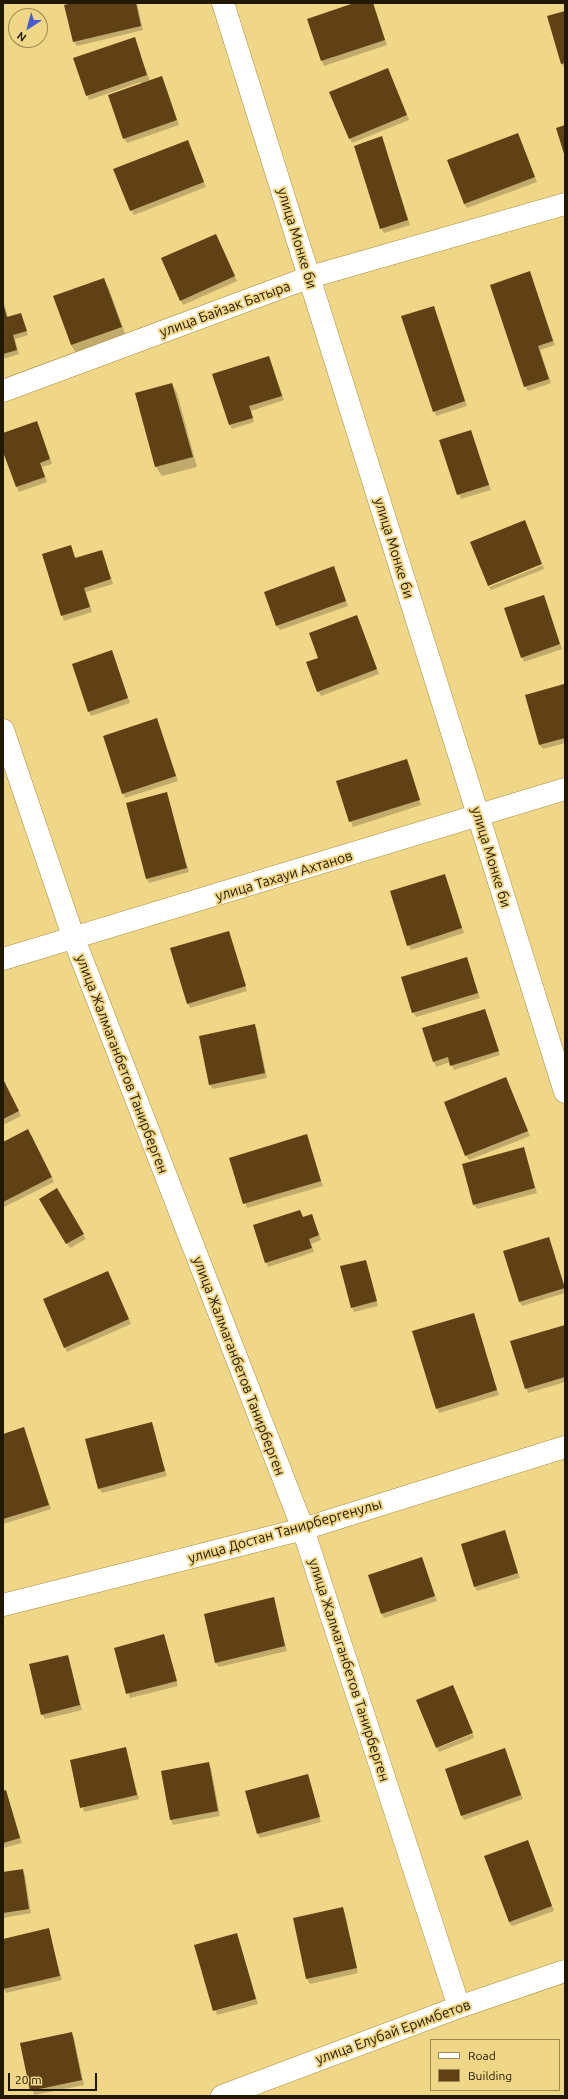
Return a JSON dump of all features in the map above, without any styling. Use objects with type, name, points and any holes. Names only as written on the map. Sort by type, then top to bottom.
[{"type":"street","name":"улица Монке би","points":[[223,3],[565,1092]]},
{"type":"street","name":"улица Байзак Батыра","points":[[3,391],[310,277],[565,204]]},
{"type":"street","name":"улица Жалмаганбетов Танирберген","points":[[3,730],[74,939],[302,1529],[459,2007]]},
{"type":"street","name":"улица Тахауи Ахтанов","points":[[3,960],[478,817],[565,789]]},
{"type":"street","name":"улица Достан Танирбергенулы","points":[[3,1605],[302,1529],[565,1447]]},
{"type":"street","name":"улица Елубай Еримбетов","points":[[222,2096],[459,2007],[565,1971]]},
{"type":"building","points":[[72,3],[136,3],[141,26],[73,42],[64,5]]},
{"type":"building","points":[[354,3],[373,3],[385,40],[321,61],[307,19]]},
{"type":"building","points":[[565,11],[565,63],[561,64],[547,16]]},
{"type":"building","points":[[135,37],[147,75],[86,96],[73,58]]},
{"type":"building","points":[[388,68],[407,115],[349,139],[329,92]]},
{"type":"building","points":[[162,76],[177,120],[123,139],[108,95]]},
{"type":"building","points":[[565,125],[565,157],[556,128]]},
{"type":"building","points":[[518,133],[535,177],[464,204],[447,160]]},
{"type":"building","points":[[382,136],[408,220],[380,229],[354,146]]},
{"type":"building","points":[[188,140],[204,182],[130,211],[113,169]]},
{"type":"building","points":[[216,234],[235,276],[180,301],[161,258]]},
{"type":"building","points":[[530,271],[553,341],[538,346],[549,379],[524,387],[490,285]]},
{"type":"building","points":[[104,278],[122,327],[71,345],[53,296]]},
{"type":"building","points":[[3,303],[7,317],[21,313],[27,331],[13,335],[17,350],[3,354]]},
{"type":"building","points":[[434,306],[465,401],[433,412],[401,316]]},
{"type":"building","points":[[269,356],[282,396],[249,406],[253,418],[229,425],[212,374]]},
{"type":"building","points":[[172,383],[193,457],[155,467],[135,393]]},
{"type":"building","points":[[37,421],[50,459],[40,463],[45,477],[16,487],[3,452],[3,433]]},
{"type":"building","points":[[471,430],[489,485],[457,495],[439,440]]},
{"type":"building","points":[[525,520],[542,564],[488,586],[470,542]]},
{"type":"building","points":[[71,545],[75,558],[102,550],[111,579],[84,588],[90,607],[61,616],[42,554]]},
{"type":"building","points":[[334,566],[346,601],[276,626],[264,592]]},
{"type":"building","points":[[544,595],[560,644],[521,658],[504,608]]},
{"type":"building","points":[[357,615],[377,669],[317,692],[306,662],[318,658],[309,633]]},
{"type":"building","points":[[112,650],[128,698],[88,712],[72,664]]},
{"type":"building","points":[[564,684],[565,738],[539,745],[525,695]]},
{"type":"building","points":[[157,718],[176,776],[122,794],[103,736]]},
{"type":"building","points":[[407,759],[420,800],[349,822],[336,781]]},
{"type":"building","points":[[167,792],[187,868],[146,879],[126,803]]},
{"type":"building","points":[[445,874],[462,928],[407,946],[390,891]]},
{"type":"building","points":[[229,931],[246,986],[187,1004],[170,948]]},
{"type":"building","points":[[467,957],[478,993],[412,1013],[401,977]]},
{"type":"building","points":[[485,1009],[499,1051],[450,1066],[448,1057],[433,1062],[422,1028]]},
{"type":"building","points":[[255,1024],[265,1073],[209,1085],[199,1036]]},
{"type":"building","points":[[506,1077],[528,1131],[465,1156],[444,1102]]},
{"type":"building","points":[[3,1079],[19,1111],[3,1119]]},
{"type":"building","points":[[28,1129],[52,1177],[3,1202],[3,1142]]},
{"type":"building","points":[[307,1134],[321,1181],[243,1204],[229,1158]]},
{"type":"building","points":[[524,1147],[535,1188],[473,1205],[462,1164]]},
{"type":"building","points":[[57,1188],[84,1234],[66,1244],[39,1199]]},
{"type":"building","points":[[300,1210],[303,1217],[312,1214],[319,1235],[309,1239],[312,1248],[265,1263],[253,1225]]},
{"type":"building","points":[[549,1237],[565,1288],[519,1302],[503,1251]]},
{"type":"building","points":[[366,1260],[377,1301],[351,1308],[340,1266]]},
{"type":"building","points":[[108,1271],[129,1319],[64,1348],[43,1299]]},
{"type":"building","points":[[474,1313],[497,1390],[436,1409],[412,1331]]},
{"type":"building","points":[[565,1325],[565,1377],[525,1389],[510,1341]]},
{"type":"building","points":[[152,1422],[165,1471],[98,1489],[85,1439]]},
{"type":"building","points":[[24,1427],[49,1505],[3,1519],[3,1434]]},
{"type":"building","points":[[505,1530],[518,1573],[474,1587],[461,1544]]},
{"type":"building","points":[[422,1557],[435,1596],[381,1614],[368,1575]]},
{"type":"building","points":[[274,1597],[285,1646],[215,1663],[204,1614]]},
{"type":"building","points":[[164,1634],[177,1681],[126,1694],[114,1648]]},
{"type":"building","points":[[68,1655],[80,1705],[41,1715],[29,1664]]},
{"type":"building","points":[[453,1685],[473,1733],[436,1748],[416,1700]]},
{"type":"building","points":[[126,1747],[137,1795],[80,1808],[70,1760]]},
{"type":"building","points":[[505,1748],[521,1795],[461,1816],[445,1769]]},
{"type":"building","points":[[209,1762],[218,1811],[170,1820],[161,1771]]},
{"type":"building","points":[[308,1774],[320,1817],[257,1834],[245,1791]]},
{"type":"building","points":[[6,1790],[20,1838],[3,1843],[3,1791]]},
{"type":"building","points":[[528,1840],[552,1906],[509,1922],[484,1856]]},
{"type":"building","points":[[23,1869],[29,1909],[3,1913],[3,1872]]},
{"type":"building","points":[[343,1907],[357,1968],[306,1979],[293,1918]]},
{"type":"building","points":[[49,1928],[60,1976],[3,1989],[3,1939]]},
{"type":"building","points":[[237,1933],[256,1999],[213,2011],[194,1945]]},
{"type":"building","points":[[72,2032],[82,2080],[30,2091],[20,2043]]}]
